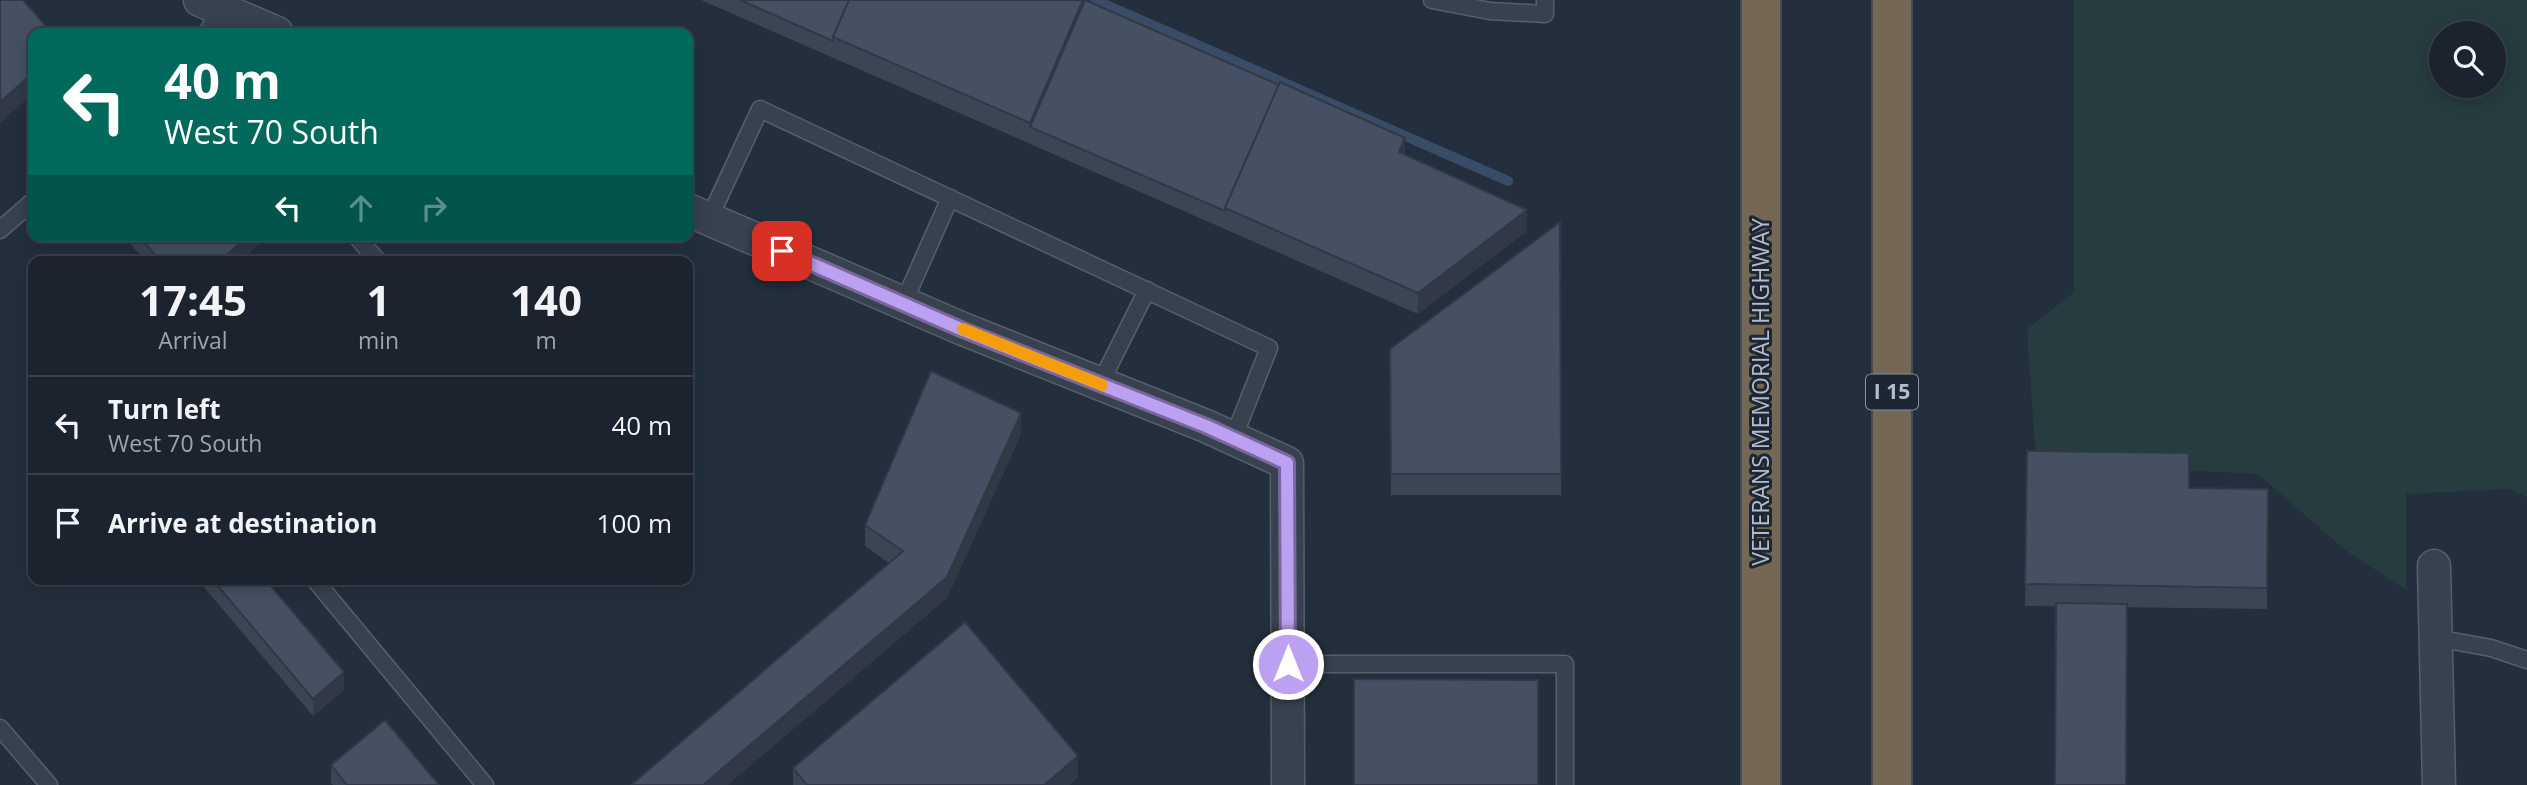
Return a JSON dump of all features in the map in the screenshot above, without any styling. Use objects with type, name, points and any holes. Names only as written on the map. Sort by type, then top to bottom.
[{"type":"highway","name":"VETERANS MEMORIAL HIGHWAY","points":[[1761,0],[1761,785]]},
{"type":"highway","name":"I 15","points":[[1892,0],[1892,785]]},
{"type":"street","points":[[209,14],[259,28]]},
{"type":"street","points":[[698,215],[903,304],[1287,463],[1288,785]]},
{"type":"street","points":[[2434,566],[2439,785]]},
{"type":"lane","points":[[1432,0],[1490,11],[1545,14],[1545,0]]},
{"type":"lane","points":[[698,215],[760,109],[1269,348],[1233,439]]},
{"type":"lane","points":[[903,304],[950,198]]},
{"type":"lane","points":[[0,230],[28,205]]},
{"type":"lane","points":[[361,242],[373,256]]},
{"type":"lane","points":[[1100,384],[1147,290]]},
{"type":"lane","points":[[319,585],[485,785]]},
{"type":"lane","points":[[2436,638],[2491,648],[2527,660]]},
{"type":"lane","points":[[1288,664],[1565,664],[1566,785]]},
{"type":"lane","points":[[0,728],[49,785]]},
{"type":"green space","points":[[2074,0],[2527,0],[2527,497],[2510,489],[2406,494],[2406,590],[2345,550],[2258,474],[2036,463],[2027,329],[2074,292]]},
{"type":"building","points":[[0,0],[23,0],[48,28],[28,28],[28,77],[0,102]]},
{"type":"building","points":[[740,0],[849,0],[833,41]]},
{"type":"building","points":[[849,0],[1083,0],[1030,123],[833,37]]},
{"type":"building","points":[[1085,0],[1279,85],[1225,211],[1030,127]]},
{"type":"building","points":[[1280,82],[1405,138],[1399,152],[1527,210],[1418,293],[1225,208]]},
{"type":"building","points":[[1560,222],[1561,474],[1391,474],[1390,349]]},
{"type":"building","points":[[144,242],[241,242],[226,256],[156,256]]},
{"type":"building","points":[[931,371],[1021,413],[947,577],[703,785],[631,785],[903,551],[865,525]]},
{"type":"building","points":[[2027,451],[2189,453],[2189,488],[2268,489],[2267,588],[2025,584]]},
{"type":"building","points":[[217,585],[270,585],[344,672],[313,699]]},
{"type":"building","points":[[2056,603],[2127,604],[2126,785],[2055,785]]},
{"type":"building","points":[[965,622],[1078,756],[1044,785],[807,785],[793,768]]},
{"type":"building","points":[[1354,679],[1538,680],[1538,785],[1354,785]]},
{"type":"building","points":[[385,720],[439,785],[347,785],[331,765]]},
{"type":"waterway","points":[[1095,0],[1508,181]]},
{"type":"slow traffic","points":[[963,329],[1102,385]]},
{"type":"route","points":[[782,251],[963,330],[1206,426],[1287,463],[1288,664]]}]
